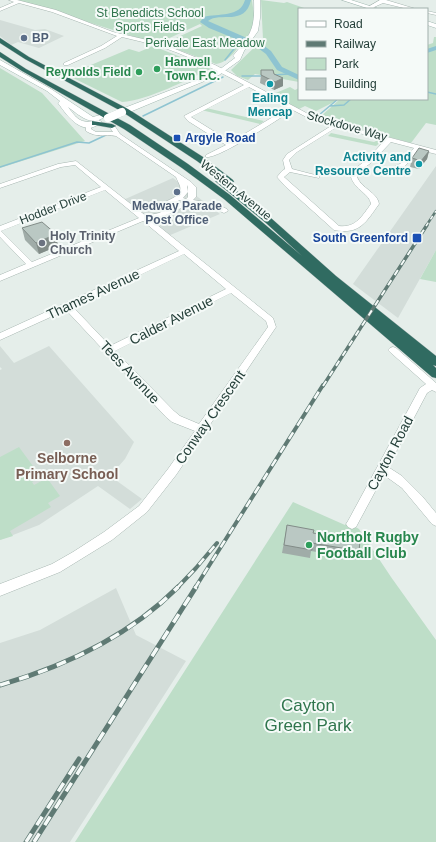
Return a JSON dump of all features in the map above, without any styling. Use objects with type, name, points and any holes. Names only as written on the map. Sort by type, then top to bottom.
[{"type":"highway","points":[[0,40],[27,58],[175,142],[216,170],[232,182],[265,223]]},
{"type":"highway","name":"Western Avenue","points":[[0,47],[32,68],[104,106],[167,144],[206,171],[265,223],[436,362]]},
{"type":"highway","name":"Western Avenue","points":[[0,54],[24,70],[90,105],[158,147],[226,197],[265,223],[326,282],[436,374]]},
{"type":"highway","points":[[98,120],[112,126],[166,161],[241,215],[265,223]]},
{"type":"main road","points":[[55,95],[75,121],[81,124],[98,120],[202,79],[238,59],[241,51],[249,42],[258,21],[257,0]]},
{"type":"main road","points":[[345,0],[373,8]]},
{"type":"main road","points":[[0,62],[55,95],[87,117],[98,120]]},
{"type":"main road","points":[[65,102],[77,115],[98,120]]},
{"type":"street","name":"Stockdove Way","points":[[11,0],[63,14],[120,36],[160,45],[220,68],[248,85],[314,119],[436,152]]},
{"type":"street","points":[[373,8],[383,1],[410,8]]},
{"type":"street","points":[[0,10],[18,2]]},
{"type":"street","points":[[66,64],[103,47],[120,36]]},
{"type":"street","points":[[232,145],[186,117],[191,112],[248,85]]},
{"type":"street","points":[[208,156],[232,145],[292,108]]},
{"type":"street","points":[[98,120],[88,130],[92,133],[118,135]]},
{"type":"street","points":[[289,170],[286,160],[289,156],[336,125]]},
{"type":"street","points":[[0,278],[144,218],[152,218],[188,202],[192,197],[192,187],[118,135],[112,126]]},
{"type":"street","points":[[317,177],[289,170],[280,177],[282,181],[337,228],[353,229],[359,226],[375,204],[375,201],[357,185],[354,177],[355,173],[357,169],[367,162],[379,148],[390,139]]},
{"type":"street","points":[[394,170],[397,167],[402,166],[419,147]]},
{"type":"street","name":"Conway Crescent","points":[[0,186],[69,162],[76,163],[270,320],[272,327],[172,472],[143,509],[77,556],[56,568],[0,590]]},
{"type":"street","points":[[144,218],[146,213],[180,198],[186,190],[185,185],[178,177]]},
{"type":"street","name":"Hodder Drive","points":[[0,229],[106,187]]},
{"type":"street","points":[[180,198],[188,202],[209,204],[224,212]]},
{"type":"street","points":[[0,233],[31,265]]},
{"type":"street","name":"Thames Avenue","points":[[0,337],[185,251]]},
{"type":"street","name":"Calder Avenue","points":[[110,350],[232,289]]},
{"type":"street","name":"Tees Avenue","points":[[66,306],[176,420],[201,429]]},
{"type":"street","points":[[393,350],[434,387]]},
{"type":"street","name":"Cayton Road","points":[[352,524],[423,391],[434,387]]},
{"type":"street","points":[[382,469],[402,480],[436,522]]},
{"type":"shaded area","points":[[0,20],[35,30],[45,29],[64,36],[39,48],[18,42],[11,45],[0,36]]},
{"type":"shaded area","points":[[436,166],[436,250],[398,318],[353,284]]},
{"type":"shaded area","points":[[173,178],[220,214],[168,236],[123,200]]},
{"type":"shaded area","name":"Selborne Primary School","points":[[0,346],[14,363],[49,346],[134,442],[125,459],[110,476],[142,499],[130,509],[98,486],[39,525],[0,540],[0,370],[2,369],[0,367]]},
{"type":"shaded area","points":[[116,588],[136,635],[186,661],[70,842],[0,842],[0,643],[40,630]]},
{"type":"green space","points":[[18,0],[252,0],[254,15],[253,25],[247,38],[245,38],[229,57],[221,63],[216,64],[163,44],[202,26],[200,24],[163,41],[151,42]]},
{"type":"green space","points":[[261,0],[284,3],[287,2],[304,8],[298,8],[298,82],[255,74],[248,80],[237,76],[231,70],[263,39]]},
{"type":"green space","points":[[434,37],[436,37],[436,125],[426,123],[411,143],[319,118],[339,100],[428,100],[428,45],[433,43]]},
{"type":"green space","name":"Reynolds Field","points":[[153,46],[211,69],[155,94],[144,98],[122,102],[67,75],[129,49],[139,52]]},
{"type":"green space","points":[[0,68],[42,93],[85,141],[0,168]]},
{"type":"green space","points":[[290,87],[295,90],[298,88],[298,100],[336,100],[316,111],[305,106],[299,109],[271,95]]},
{"type":"green space","points":[[206,108],[264,121],[260,124],[201,110]]},
{"type":"green space","points":[[331,133],[374,142],[380,139],[382,141],[376,146],[328,136]]},
{"type":"green space","points":[[436,250],[436,282],[420,279]]},
{"type":"green space","points":[[19,447],[41,477],[32,482],[34,485],[47,478],[60,496],[48,503],[51,507],[10,531],[13,536],[0,540],[0,457]]},
{"type":"green space","name":"Cayton Green Park","points":[[293,502],[345,525],[347,522],[359,529],[436,640],[436,842],[75,842]]},
{"type":"building","points":[[261,70],[273,70],[274,74],[283,78],[275,82],[261,75]]},
{"type":"building","points":[[419,148],[429,151],[421,161],[412,158]]},
{"type":"building","points":[[42,222],[56,234],[36,243],[22,228]]},
{"type":"building","points":[[287,525],[314,530],[313,533],[360,541],[359,551],[312,543],[312,550],[284,545]]},
{"type":"waterway","points":[[248,0],[243,11],[232,15],[206,18],[204,22],[219,30],[261,46],[279,69],[298,78]]},
{"type":"waterway","points":[[225,60],[242,39]]},
{"type":"waterway","points":[[428,51],[436,48]]},
{"type":"waterway","points":[[274,75],[288,74]]},
{"type":"waterway","points":[[242,76],[263,76]]},
{"type":"waterway","points":[[143,116],[223,77]]},
{"type":"waterway","points":[[428,92],[436,94]]},
{"type":"waterway","points":[[319,115],[337,100]]},
{"type":"waterway","points":[[330,106],[344,105],[350,100]]},
{"type":"waterway","points":[[0,167],[77,142],[89,143],[106,135]]},
{"type":"railway","points":[[426,226],[436,211]]},
{"type":"railway","points":[[323,386],[427,225]]},
{"type":"railway","points":[[195,588],[323,385]]},
{"type":"railway","points":[[178,587],[217,543]]},
{"type":"railway","points":[[0,685],[49,669],[118,635],[139,620],[178,587]]},
{"type":"railway","points":[[34,842],[196,587]]},
{"type":"railway","points":[[26,842],[79,759]]},
{"type":"place","name":"BP","points":[[24,38]]},
{"type":"place","name":"Hanwell Town F.C.","points":[[157,69]]},
{"type":"place","name":"Reynolds Field","points":[[139,72]]},
{"type":"place","name":"Ealing Mencap","points":[[270,84]]},
{"type":"place","name":"Argyle Road","points":[[177,138]]},
{"type":"place","name":"Activity and Resource Centre","points":[[419,164]]},
{"type":"place","name":"Medway Parade Post Office","points":[[177,192]]},
{"type":"place","name":"South Greenford","points":[[417,238]]},
{"type":"place","name":"Holy Trinity Church","points":[[42,243]]},
{"type":"place","name":"Selborne Primary School","points":[[67,443]]},
{"type":"place","name":"Northolt Rugby Football Club","points":[[309,545]]},
{"type":"park label","name":"St Benedicts School Sports Fields","points":[[150,20]]},
{"type":"park label","name":"Perivale East Meadow","points":[[205,43]]}]
